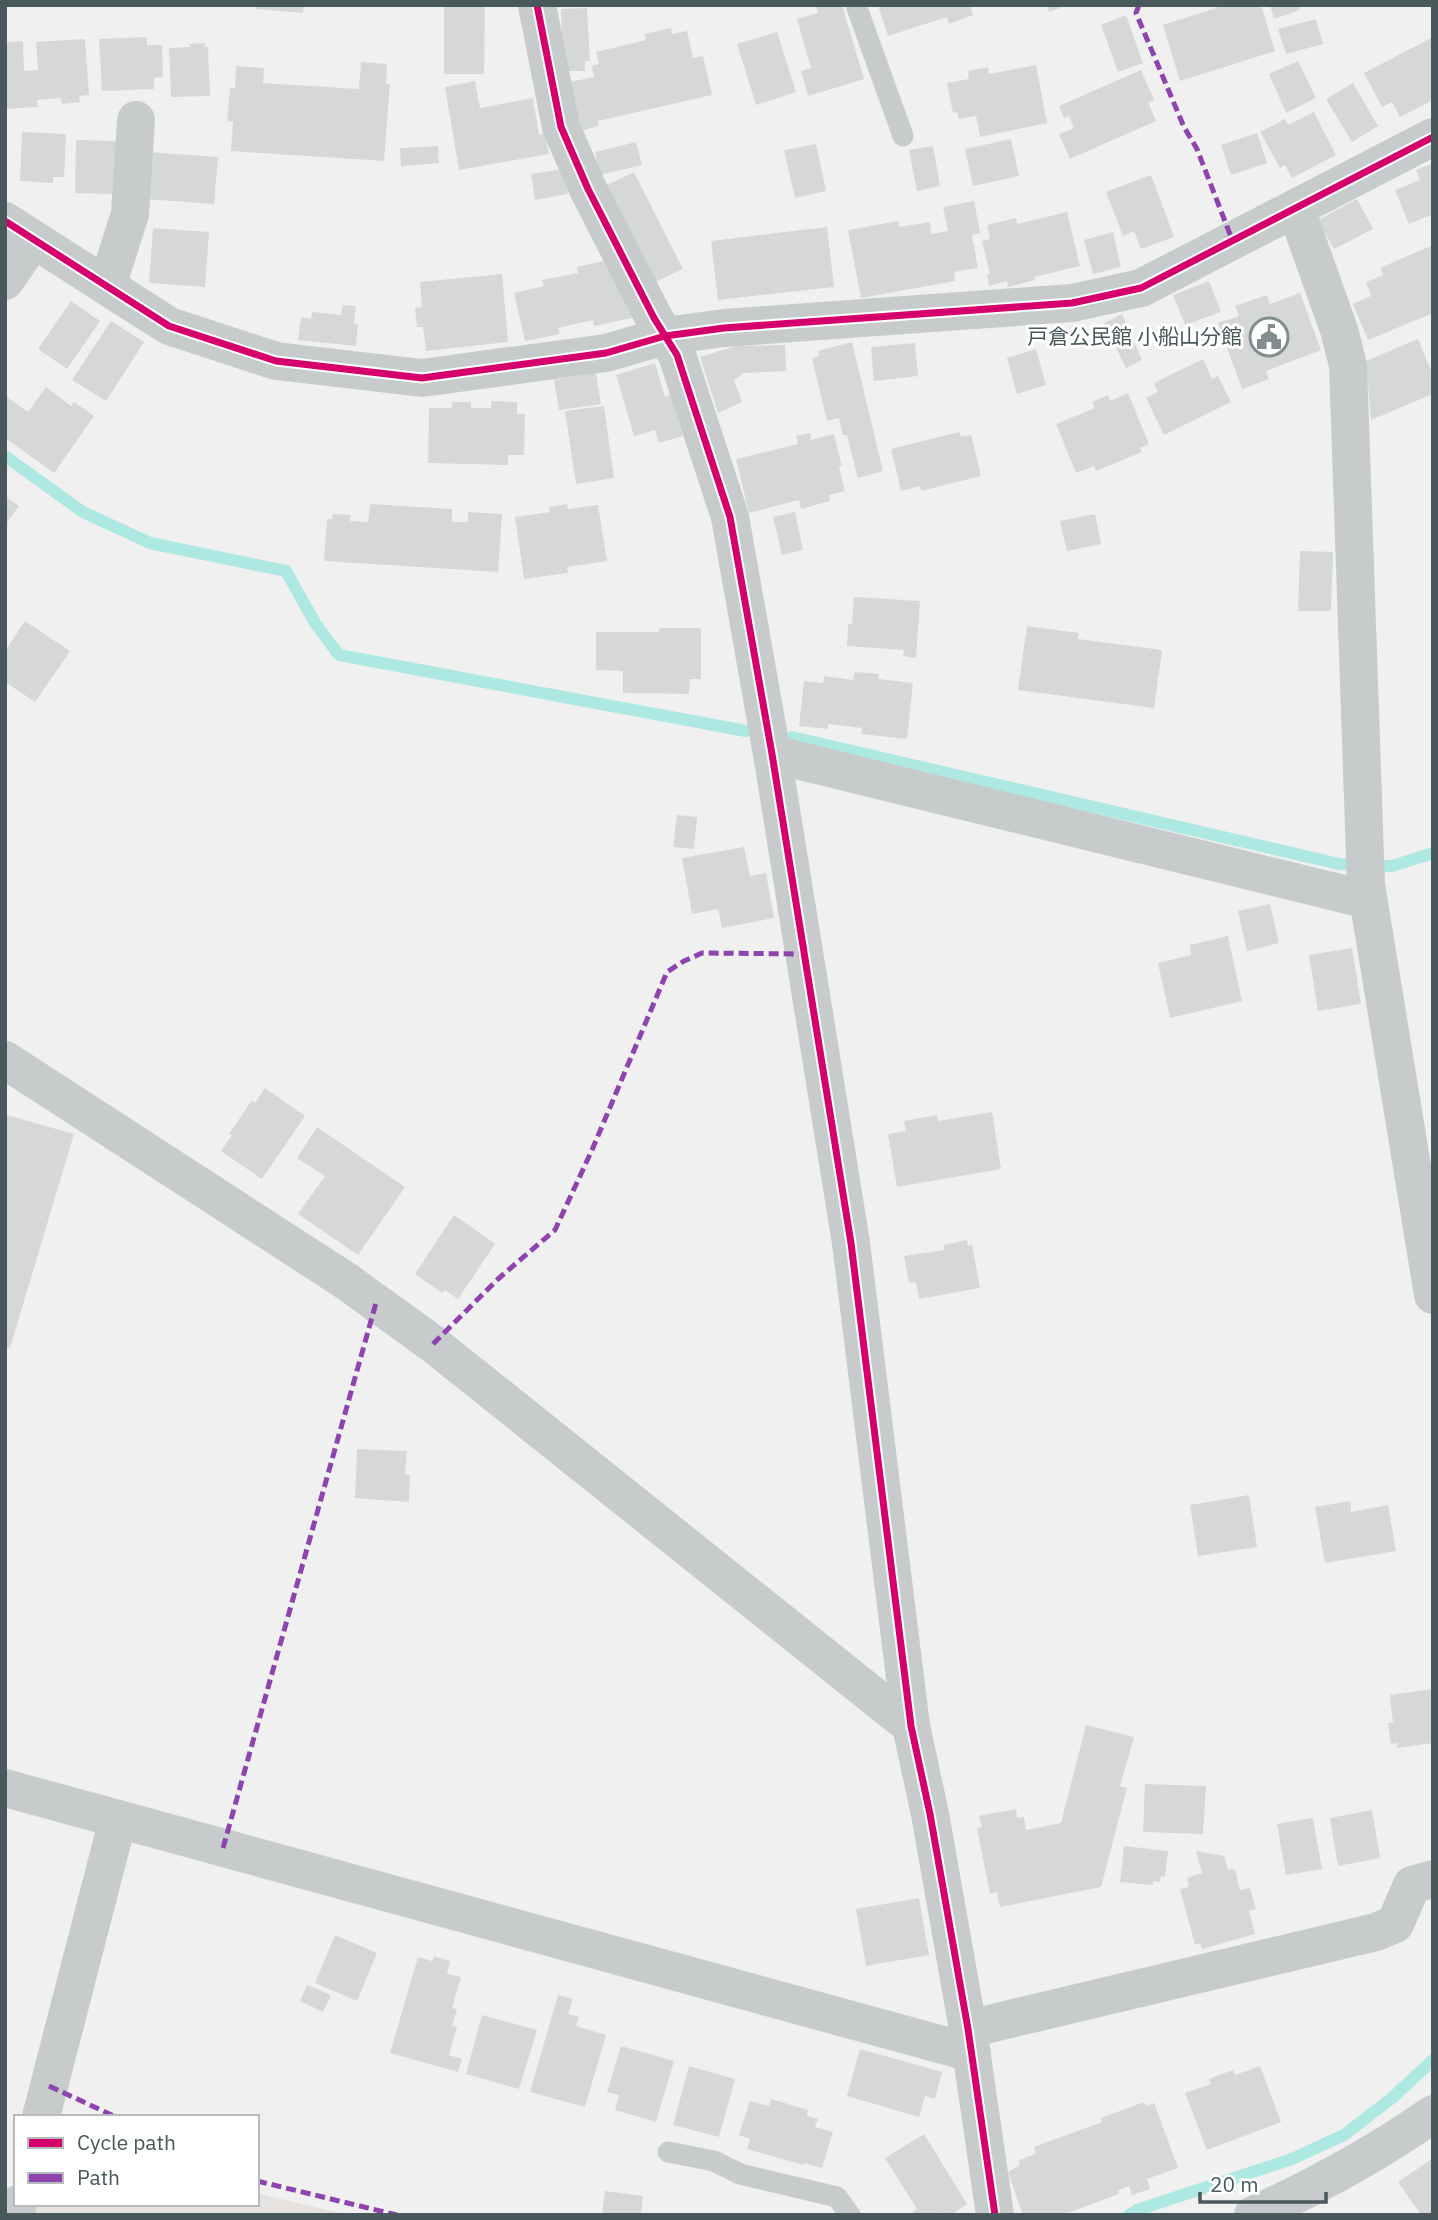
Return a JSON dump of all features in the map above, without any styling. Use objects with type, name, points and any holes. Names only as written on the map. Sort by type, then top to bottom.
[{"type":"street","points":[[537,5],[561,127],[587,189],[654,318],[677,355],[730,517],[772,754],[851,1243],[911,1726],[930,1814],[970,2041],[995,2215]]},
{"type":"street","points":[[107,286],[130,214],[136,120]]},
{"type":"street","points":[[5,281],[19,231],[169,327],[276,361],[422,378],[606,353],[666,336],[724,328],[1072,303],[1141,288],[1433,137]]},
{"type":"street","points":[[1296,209],[1339,330],[1348,365],[1367,892],[1433,1295]]},
{"type":"street","points":[[772,754],[1367,892]]},
{"type":"street","points":[[5,1060],[346,1281],[433,1344],[911,1726]]},
{"type":"street","points":[[5,1788],[970,2041],[1376,1932],[1395,1924],[1412,1885],[1433,1879]]},
{"type":"street","points":[[42,2115],[118,1819]]},
{"type":"street","points":[[1253,2215],[1280,2203],[1401,2136],[1433,2114]]},
{"type":"lane","points":[[856,5],[903,136]]},
{"type":"lane","points":[[668,2152],[714,2161],[740,2174],[837,2197],[850,2215]]},
{"type":"shaded area","points":[[259,2193],[348,2215],[33,2215],[35,2206],[259,2206]]},
{"type":"building","points":[[256,5],[304,5],[303,13],[255,9]]},
{"type":"building","points":[[444,5],[485,5],[484,74],[444,74]]},
{"type":"building","points":[[842,5],[864,79],[808,96],[801,71],[811,68],[797,19],[818,13],[816,6]]},
{"type":"building","points":[[878,5],[970,5],[973,15],[949,24],[947,17],[888,36]]},
{"type":"building","points":[[1047,5],[1066,5],[1066,6],[1049,12]]},
{"type":"building","points":[[1225,5],[1261,5],[1275,51],[1180,81],[1163,25]]},
{"type":"building","points":[[1270,5],[1299,5],[1300,10],[1274,19]]},
{"type":"building","points":[[587,8],[590,61],[585,61],[585,71],[563,71],[561,9]]},
{"type":"building","points":[[1126,15],[1143,63],[1118,72],[1101,25]]},
{"type":"building","points":[[1316,19],[1323,44],[1286,54],[1278,29]]},
{"type":"building","points":[[671,28],[672,34],[687,31],[693,58],[703,56],[712,95],[598,121],[599,126],[576,132],[565,83],[594,77],[592,66],[599,64],[596,52],[646,40],[644,34]]},
{"type":"building","points":[[777,32],[796,92],[756,105],[737,44]]},
{"type":"building","points":[[147,37],[147,45],[162,45],[163,77],[154,78],[154,89],[102,91],[99,39]]},
{"type":"building","points":[[1433,37],[1433,100],[1400,117],[1392,102],[1382,107],[1364,73]]},
{"type":"building","points":[[85,39],[89,95],[79,96],[80,102],[62,104],[61,98],[37,100],[38,107],[5,109],[5,42],[23,41],[24,71],[38,70],[36,42]]},
{"type":"building","points":[[205,43],[205,47],[208,47],[210,96],[171,97],[169,48]]},
{"type":"building","points":[[1298,61],[1316,98],[1286,113],[1269,74]]},
{"type":"building","points":[[361,62],[387,64],[386,84],[390,84],[384,161],[231,151],[233,122],[227,121],[230,88],[235,88],[236,66],[264,68],[263,83],[359,89]]},
{"type":"building","points":[[1036,65],[1047,123],[980,137],[976,116],[959,119],[957,112],[953,113],[947,83],[969,79],[968,71],[988,67],[989,74]]},
{"type":"building","points":[[1141,70],[1154,100],[1148,102],[1156,121],[1070,159],[1059,134],[1074,128],[1069,116],[1064,118],[1059,106]]},
{"type":"building","points":[[475,81],[480,108],[533,98],[539,135],[545,134],[549,154],[459,170],[445,87]]},
{"type":"building","points":[[1353,83],[1378,126],[1352,142],[1326,99]]},
{"type":"building","points":[[1314,112],[1336,155],[1292,178],[1285,165],[1280,168],[1260,132],[1285,119],[1288,125]]},
{"type":"building","points":[[22,132],[66,134],[64,177],[53,177],[53,183],[20,181]]},
{"type":"building","points":[[1257,133],[1267,163],[1231,175],[1221,145]]},
{"type":"building","points":[[1011,139],[1019,176],[973,186],[965,149]]},
{"type":"building","points":[[76,140],[117,141],[116,194],[75,193]]},
{"type":"building","points":[[636,142],[642,165],[600,175],[595,152]]},
{"type":"building","points":[[816,144],[826,191],[795,198],[784,150]]},
{"type":"building","points":[[438,146],[439,163],[401,166],[400,148]]},
{"type":"building","points":[[933,146],[940,186],[917,191],[909,150]]},
{"type":"building","points":[[147,152],[218,157],[214,204],[144,199]]},
{"type":"building","points":[[1433,163],[1433,214],[1409,224],[1395,190],[1420,180],[1416,170]]},
{"type":"building","points":[[564,169],[568,194],[535,200],[531,174]]},
{"type":"building","points":[[634,172],[683,269],[653,283],[605,186]]},
{"type":"building","points":[[1151,175],[1174,237],[1141,249],[1134,231],[1123,236],[1106,192]]},
{"type":"building","points":[[1357,199],[1373,229],[1334,249],[1318,220]]},
{"type":"building","points":[[974,201],[980,233],[972,235],[978,268],[954,272],[955,281],[861,298],[848,230],[898,221],[899,227],[930,222],[931,234],[948,231],[943,207]]},
{"type":"building","points":[[1067,212],[1080,266],[1034,277],[1035,280],[1008,287],[1007,281],[989,286],[987,275],[990,274],[982,241],[990,239],[987,225],[1016,218],[1017,224]]},
{"type":"building","points":[[827,227],[834,287],[718,300],[711,241]]},
{"type":"building","points":[[153,228],[209,232],[205,287],[149,283]]},
{"type":"building","points":[[1113,232],[1121,267],[1093,274],[1084,240]]},
{"type":"building","points":[[1431,246],[1433,313],[1368,340],[1353,304],[1371,296],[1366,282],[1383,275],[1380,268]]},
{"type":"building","points":[[604,261],[628,299],[632,318],[594,326],[593,320],[558,328],[560,334],[525,341],[514,293],[544,286],[542,280],[578,273],[577,267]]},
{"type":"building","points":[[502,274],[508,342],[426,351],[423,327],[417,327],[415,308],[422,307],[420,282]]},
{"type":"building","points":[[1209,281],[1221,312],[1185,325],[1173,295]]},
{"type":"building","name":"戸倉公民館 小船山分館","points":[[1300,293],[1321,350],[1266,371],[1269,379],[1242,389],[1218,323],[1239,316],[1235,306],[1267,295],[1270,304]]},
{"type":"building","points":[[71,301],[100,321],[67,369],[38,349]]},
{"type":"building","points":[[343,305],[356,306],[356,346],[298,340],[301,317],[311,319],[312,312],[341,315]]},
{"type":"building","points":[[1122,314],[1142,360],[1126,368],[1104,323]]},
{"type":"building","points":[[111,321],[144,342],[106,401],[72,380]]},
{"type":"building","points":[[1418,339],[1433,375],[1433,394],[1371,420],[1366,361]]},
{"type":"building","points":[[852,342],[883,471],[858,478],[847,435],[843,435],[839,418],[827,421],[812,358],[819,356],[818,351]]},
{"type":"building","points":[[915,343],[918,376],[874,381],[871,347]]},
{"type":"building","points":[[785,345],[786,371],[744,373],[734,380],[742,402],[718,413],[700,357],[736,346]]},
{"type":"building","points":[[1036,349],[1046,385],[1017,394],[1007,358]]},
{"type":"building","points":[[1203,359],[1212,379],[1218,376],[1231,402],[1164,435],[1146,398],[1158,392],[1154,383]]},
{"type":"building","points":[[655,363],[665,397],[671,394],[683,436],[659,443],[655,430],[634,436],[616,375]]},
{"type":"building","points":[[596,373],[601,404],[559,410],[554,380]]},
{"type":"building","points":[[46,387],[71,406],[74,402],[94,416],[54,473],[5,438],[5,396],[28,412]]},
{"type":"building","points":[[1128,393],[1149,444],[1140,448],[1142,452],[1096,471],[1094,466],[1076,473],[1056,424],[1095,408],[1092,402],[1108,395],[1110,401]]},
{"type":"building","points":[[491,401],[517,402],[517,414],[525,414],[524,455],[508,455],[508,465],[428,463],[429,408],[452,408],[452,402],[471,402],[471,408],[491,408]]},
{"type":"building","points":[[604,406],[614,478],[576,484],[565,411]]},
{"type":"building","points":[[959,432],[961,437],[971,435],[981,476],[921,491],[920,486],[901,491],[891,449]]},
{"type":"building","points":[[810,433],[811,440],[834,434],[845,491],[829,495],[830,501],[801,509],[799,500],[749,513],[736,459],[798,444],[796,436]]},
{"type":"building","points":[[5,496],[19,506],[5,525]]},
{"type":"building","points":[[370,504],[452,509],[452,522],[468,522],[468,512],[502,514],[498,572],[324,561],[327,519],[332,519],[333,514],[351,515],[350,521],[368,522]]},
{"type":"building","points":[[567,504],[568,509],[598,505],[607,561],[567,567],[568,573],[524,579],[515,517],[550,512],[549,507]]},
{"type":"building","points":[[795,512],[803,550],[782,555],[773,517]]},
{"type":"building","points":[[1095,514],[1101,544],[1067,551],[1060,521]]},
{"type":"building","points":[[1300,551],[1333,552],[1331,611],[1298,611]]},
{"type":"building","points":[[854,597],[920,601],[916,658],[903,656],[904,650],[847,646],[848,624],[852,624]]},
{"type":"building","points":[[25,621],[70,651],[35,702],[5,682],[5,651]]},
{"type":"building","points":[[1027,626],[1079,633],[1078,639],[1162,650],[1154,708],[1018,690]]},
{"type":"building","points":[[659,628],[701,628],[701,679],[690,679],[689,694],[623,693],[623,671],[596,670],[596,632],[659,632]]},
{"type":"building","points":[[855,672],[879,674],[878,679],[913,683],[907,739],[861,734],[862,728],[828,724],[828,729],[799,726],[804,681],[823,683],[824,676],[853,680]]},
{"type":"building","points":[[677,815],[697,817],[694,849],[673,847]]},
{"type":"building","points":[[744,847],[750,876],[766,873],[774,918],[722,928],[718,909],[692,914],[682,858]]},
{"type":"building","points":[[1270,904],[1279,943],[1247,951],[1238,911]]},
{"type":"building","points":[[1228,936],[1242,1001],[1170,1018],[1158,963],[1191,955],[1190,945]]},
{"type":"building","points":[[1352,948],[1361,1004],[1318,1011],[1309,955]]},
{"type":"building","points":[[265,1088],[305,1116],[262,1179],[221,1151],[252,1100],[255,1103]]},
{"type":"building","points":[[992,1112],[1001,1169],[897,1187],[888,1134],[906,1131],[904,1121],[937,1115],[938,1121]]},
{"type":"building","points":[[7,1115],[74,1134],[10,1348],[5,1347]]},
{"type":"building","points":[[317,1127],[405,1187],[358,1255],[298,1214],[325,1176],[297,1158]]},
{"type":"building","points":[[454,1215],[495,1244],[458,1299],[445,1290],[442,1293],[415,1274]]},
{"type":"building","points":[[967,1240],[968,1246],[972,1245],[980,1288],[919,1299],[916,1282],[909,1283],[904,1256],[944,1250],[944,1245]]},
{"type":"building","points":[[357,1449],[407,1451],[405,1475],[410,1475],[409,1502],[355,1498]]},
{"type":"building","points":[[1249,1495],[1257,1547],[1198,1556],[1190,1505]]},
{"type":"building","points":[[1350,1501],[1351,1512],[1388,1505],[1396,1551],[1325,1563],[1315,1507]]},
{"type":"building","points":[[1433,1689],[1433,1743],[1397,1748],[1397,1743],[1391,1744],[1388,1723],[1393,1723],[1390,1695]]},
{"type":"building","points":[[1086,1725],[1134,1737],[1120,1786],[1127,1788],[1101,1887],[1000,1907],[997,1892],[990,1894],[977,1828],[982,1827],[979,1816],[1016,1809],[1017,1818],[1024,1817],[1026,1830],[1061,1823]]},
{"type":"building","points":[[1145,1784],[1206,1786],[1203,1834],[1143,1832]]},
{"type":"building","points":[[1372,1810],[1380,1858],[1338,1866],[1330,1818]]},
{"type":"building","points":[[1313,1818],[1322,1869],[1286,1875],[1277,1824]]},
{"type":"building","points":[[1124,1846],[1168,1851],[1165,1877],[1161,1876],[1160,1882],[1153,1881],[1153,1885],[1120,1882]]},
{"type":"building","points":[[1196,1851],[1224,1856],[1228,1870],[1235,1869],[1240,1890],[1250,1888],[1256,1909],[1249,1911],[1255,1934],[1202,1949],[1200,1943],[1195,1945],[1180,1889],[1189,1887],[1187,1878],[1202,1873]]},
{"type":"building","points":[[919,1898],[929,1955],[866,1966],[856,1909]]},
{"type":"building","points":[[335,1935],[377,1953],[357,2001],[315,1983]]},
{"type":"building","points":[[434,1956],[450,1961],[447,1974],[461,1977],[452,2008],[457,2009],[452,2026],[457,2027],[449,2055],[462,2059],[458,2072],[390,2053],[418,1957],[432,1961]]},
{"type":"building","points":[[307,1985],[331,1995],[323,2012],[300,2001]]},
{"type":"building","points":[[558,1995],[573,1999],[568,2014],[579,2017],[576,2026],[606,2035],[585,2107],[530,2092]]},
{"type":"building","points":[[482,2015],[537,2030],[519,2089],[466,2074]]},
{"type":"building","points":[[621,2046],[674,2061],[656,2122],[615,2110],[619,2095],[607,2092]]},
{"type":"building","points":[[860,2049],[942,2072],[935,2099],[925,2096],[919,2117],[847,2096]]},
{"type":"building","points":[[689,2066],[735,2079],[719,2137],[673,2125]]},
{"type":"building","points":[[1260,2066],[1281,2122],[1207,2150],[1185,2093],[1211,2084],[1209,2079],[1233,2070],[1235,2075]]},
{"type":"building","points":[[771,2099],[808,2110],[807,2116],[818,2119],[815,2127],[833,2132],[822,2168],[747,2149],[750,2139],[739,2135],[750,2101],[769,2106]]},
{"type":"building","points":[[1144,2102],[1146,2106],[1154,2103],[1178,2168],[1147,2179],[1150,2189],[1132,2195],[1129,2186],[1118,2190],[1119,2194],[1062,2215],[1023,2215],[1008,2172],[1020,2165],[1019,2160],[1036,2154],[1034,2147],[1102,2122],[1101,2118]]},
{"type":"building","points":[[924,2134],[967,2204],[951,2215],[940,2215],[938,2212],[933,2215],[914,2215],[913,2212],[917,2209],[885,2158]]},
{"type":"building","points":[[1433,2158],[1433,2215],[1421,2215],[1398,2182]]},
{"type":"building","points":[[605,2191],[643,2196],[641,2215],[602,2215]]},
{"type":"waterway","points":[[5,456],[83,512],[150,543],[286,571],[315,623],[339,655],[746,731]]},
{"type":"waterway","points":[[792,737],[1339,864],[1392,866],[1433,853]]},
{"type":"waterway","points":[[1129,2215],[1137,2210],[1292,2159],[1344,2135],[1392,2098],[1433,2060]]},
{"type":"marked path","points":[[1139,5],[1136,13],[1184,127],[1197,149],[1233,242]]},
{"type":"marked path","points":[[433,1344],[498,1279],[555,1230],[667,972],[702,953],[804,954]]},
{"type":"marked path","points":[[223,1848],[376,1303]]},
{"type":"marked path","points":[[49,2086],[112,2115]]},
{"type":"marked path","points":[[259,2181],[397,2215]]},
{"type":"cycle path","points":[[537,5],[561,127],[588,189],[654,318],[677,355],[730,517],[772,754],[851,1243],[911,1726],[930,1814],[968,2029],[995,2215]]},
{"type":"cycle path","points":[[5,221],[169,326],[276,361],[422,378],[606,353],[665,336],[724,328],[1072,303],[1141,288],[1433,137]]},
{"type":"place","name":"戸倉公民館 小船山分館","points":[[1269,337]]}]
